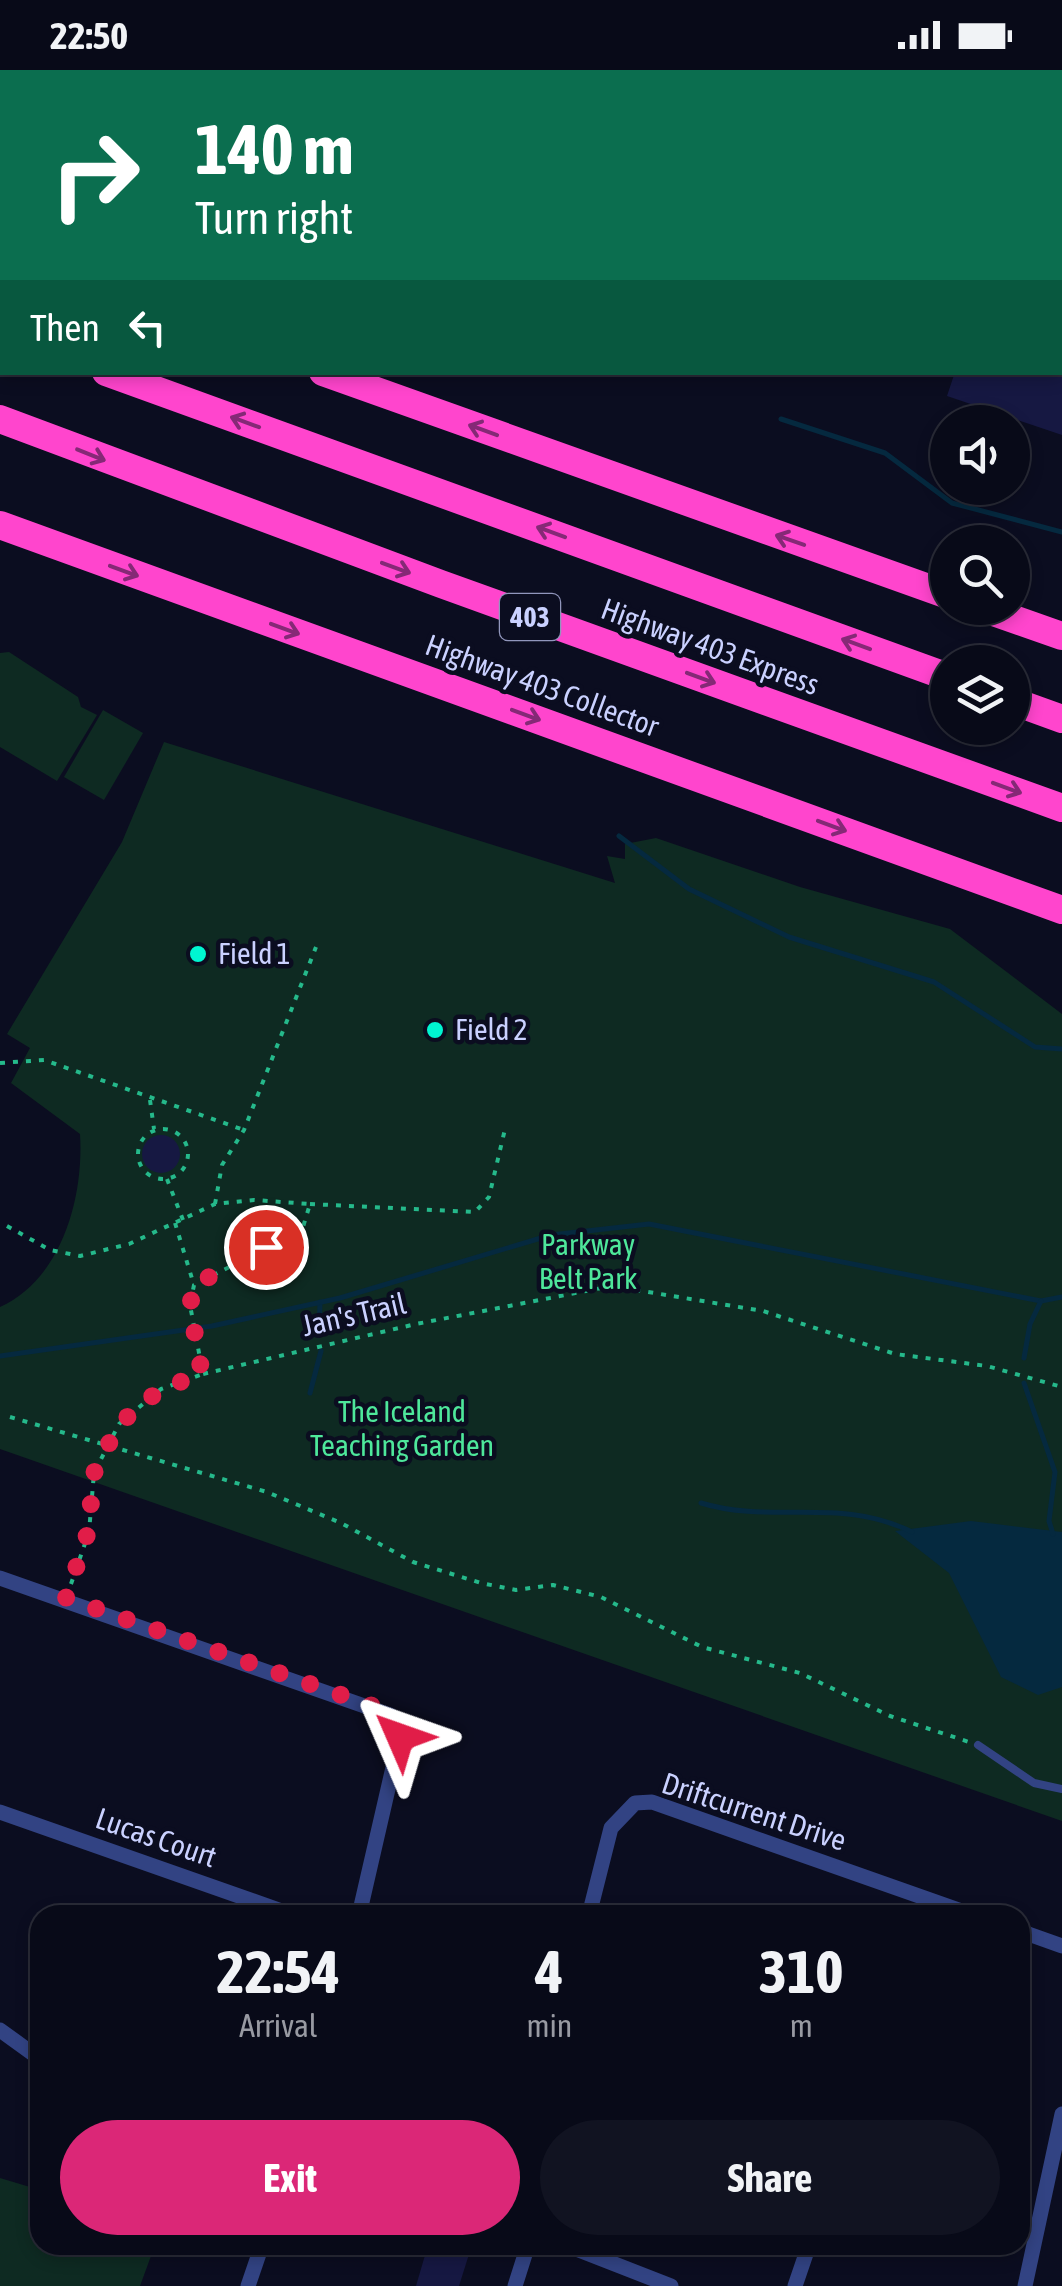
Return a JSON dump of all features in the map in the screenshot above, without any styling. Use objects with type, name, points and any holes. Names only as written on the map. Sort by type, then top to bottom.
[{"type":"highway","name":"Highway 403 Express","points":[[114,375],[930,670]]},
{"type":"highway","points":[[332,375],[930,589]]},
{"type":"highway","name":"Highway 403 Express","points":[[0,419],[440,584],[1062,808]]},
{"type":"highway","name":"Highway 403 Collector","points":[[0,525],[1062,910]]},
{"type":"highway","points":[[1030,625],[1062,636]]},
{"type":"highway","points":[[1030,707],[1062,719]]},
{"type":"street","points":[[0,1578],[66,1598],[390,1715],[400,1737],[361,1905]]},
{"type":"street","name":"Driftcurrent Drive","points":[[591,1905],[610,1828],[635,1803],[652,1802],[945,1905]]},
{"type":"street","name":"Lucas Court","points":[[0,1812],[265,1905]]},
{"type":"street","points":[[1030,1935],[1062,1946]]},
{"type":"street","points":[[0,2030],[30,2052]]},
{"type":"street","points":[[1026,2286],[1062,2114]]},
{"type":"street","points":[[248,2286],[259,2255]]},
{"type":"street","points":[[515,2286],[525,2255]]},
{"type":"street","points":[[592,2255],[671,2286]]},
{"type":"street","points":[[795,2286],[806,2255]]},
{"type":"lane","points":[[978,1744],[1034,1783],[1062,1789]]},
{"type":"path","points":[[214,1204],[222,1165],[244,1130],[316,947]]},
{"type":"path","points":[[0,1063],[44,1060],[244,1130]]},
{"type":"path","points":[[150,1100],[154,1131]]},
{"type":"path","points":[[7,1226],[50,1250],[80,1256],[129,1244],[214,1204],[254,1200],[475,1212],[489,1197],[506,1129]]},
{"type":"path","points":[[154,1131],[175,1132],[188,1151],[185,1166],[166,1179],[151,1177],[138,1158],[141,1142],[154,1131]]},
{"type":"path","points":[[166,1179],[183,1220]]},
{"type":"path","points":[[194,1285],[296,1233],[306,1222],[310,1204]]},
{"type":"path","points":[[175,1223],[194,1285],[190,1306],[202,1374]]},
{"type":"path","name":"Jan's Trail","points":[[66,1598],[88,1532],[90,1492],[106,1447],[136,1406],[161,1389],[202,1374],[563,1292],[612,1286],[763,1311],[895,1354],[987,1366],[1062,1387]]},
{"type":"path","points":[[10,1417],[268,1492],[341,1523],[413,1562],[481,1584],[516,1590],[553,1585],[602,1597],[702,1647],[800,1673],[890,1716],[978,1744]]},
{"type":"green space","points":[[9,652],[78,697],[81,707],[97,715],[57,781],[0,747],[0,653]]},
{"type":"green space","points":[[103,710],[143,733],[104,800],[64,777]]},
{"type":"green space","name":"Parkway Belt Park","points":[[164,742],[615,883],[607,856],[625,859],[625,844],[656,838],[800,887],[950,929],[1062,1014],[1062,1821],[0,1449],[0,1307],[21,1294],[54,1257],[73,1209],[80,1158],[80,1134],[11,1083],[30,1048],[7,1034],[122,842]]},
{"type":"green space","points":[[0,2178],[30,2187],[30,2255],[151,2255],[140,2286],[0,2286]]},
{"type":"water","points":[[971,1521],[1062,1532],[1062,1687],[1038,1695],[1001,1677],[949,1573],[895,1531]]},
{"type":"building","points":[[954,375],[1062,375],[1062,435],[1030,424],[1030,405],[974,405],[947,396]]},
{"type":"building","points":[[161,1135],[175,1140],[180,1154],[175,1168],[161,1173],[147,1168],[142,1154],[147,1140]]},
{"type":"building","points":[[425,2255],[469,2255],[459,2286],[416,2286]]},
{"type":"waterway","points":[[781,419],[885,453],[952,503],[1062,532]]},
{"type":"waterway","points":[[619,836],[689,889],[789,937],[934,982],[1035,1047],[1062,1049]]},
{"type":"waterway","points":[[0,1356],[212,1326],[340,1298],[551,1235],[649,1224],[1041,1301],[1062,1297]]},
{"type":"waterway","points":[[1024,1358],[1030,1324],[1041,1301]]},
{"type":"waterway","points":[[319,1333],[320,1302]]},
{"type":"waterway","points":[[310,1393],[321,1351]]},
{"type":"waterway","points":[[1024,1383],[1055,1472],[1049,1521],[1053,1534]]},
{"type":"waterway","points":[[701,1503],[754,1512],[858,1515],[912,1532]]},
{"type":"place","name":"Field 1","points":[[198,954]]},
{"type":"place","name":"Field 2","points":[[435,1030]]},
{"type":"route","points":[[266,1247],[194,1285],[189,1295],[202,1374],[161,1389],[119,1424],[94,1473],[88,1532],[66,1598],[384,1710],[394,1720],[400,1737]]},
{"type":"park label","name":"The Iceland Teaching Garden","points":[[402,1429]]}]
